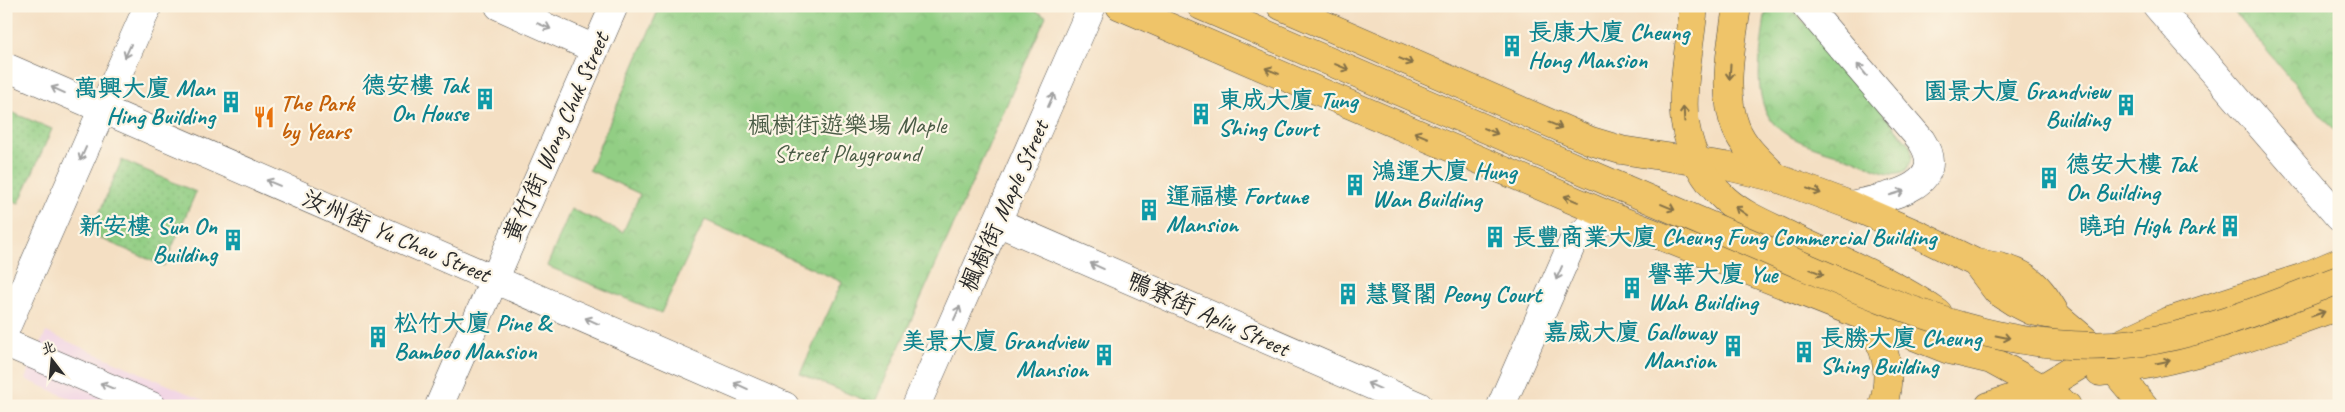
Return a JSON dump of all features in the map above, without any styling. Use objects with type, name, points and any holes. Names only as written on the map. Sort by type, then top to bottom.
[{"type":"main road","points":[[1120,6],[1615,218],[1949,350],[1991,360],[2042,388],[2067,406]]},
{"type":"main road","points":[[1201,6],[1868,294],[1936,320],[1985,334],[2066,345],[2136,343],[2222,322],[2339,280]]},
{"type":"main road","points":[[1281,6],[1591,141],[1621,150],[1696,161],[1777,178],[1850,205],[1976,263],[2014,269],[2024,275],[2046,297],[2057,316],[2108,362],[2144,406]]},
{"type":"main road","points":[[1694,6],[1684,96],[1684,122],[1696,161],[1705,178],[1724,198],[1746,215],[1906,293],[1971,336],[1991,360]]},
{"type":"main road","points":[[1737,6],[1729,76],[1732,114],[1736,129],[1744,143],[1777,178]]},
{"type":"main road","points":[[2108,362],[2166,322],[2301,278],[2339,262]]},
{"type":"main road","points":[[1989,406],[2042,388],[2067,375],[2108,362],[2169,361],[2223,347],[2339,306]]},
{"type":"main road","points":[[1866,318],[1880,339],[1888,364],[1888,388],[1883,406]]},
{"type":"street","points":[[6,328],[148,6]]},
{"type":"street","points":[[499,6],[595,49]]},
{"type":"street","name":"黃竹街 Wong Chuk Street","points":[[439,406],[614,6]]},
{"type":"street","name":"楓樹街 Maple Street","points":[[916,406],[1092,6]]},
{"type":"street","points":[[1734,33],[1743,17],[1753,6]]},
{"type":"street","points":[[1806,6],[1921,140],[1928,156],[1926,173],[1912,187],[1902,192],[1850,205]]},
{"type":"street","points":[[2157,6],[2339,217]]},
{"type":"street","name":"汝州街 Yu Chau Street","points":[[6,67],[785,406]]},
{"type":"street","points":[[1501,406],[1572,244],[1590,227],[1602,221],[1615,218]]},
{"type":"street","name":"鴨寮街 Apliu Street","points":[[997,222],[1419,406]]},
{"type":"street","points":[[6,343],[152,406]]},
{"type":"shaded area","points":[[46,332],[217,406],[87,406],[25,379]]},
{"type":"green space","name":"楓樹街遊樂場 Maple Street Playground","points":[[660,6],[1025,6],[1046,16],[874,404],[800,374],[842,282],[705,220],[661,313],[547,266],[571,209],[623,232],[640,194],[589,170]]},
{"type":"green space","points":[[2229,6],[2339,6],[2339,136]]},
{"type":"green space","points":[[1777,8],[1796,13],[1910,145],[1912,159],[1905,171],[1892,173],[1878,170],[1800,141],[1778,128],[1768,115],[1762,100],[1759,66],[1765,14]]},
{"type":"green space","points":[[6,110],[52,129],[19,203],[6,198]]},
{"type":"green space","points":[[122,160],[196,192],[164,266],[90,234]]},
{"type":"place","name":"長康大廈 Cheung Hong Mansion","points":[[1512,46]]},
{"type":"place","name":"德安樓 Tak On House","points":[[485,99]]},
{"type":"place","name":"萬興大廈 Man Hing Building","points":[[231,102]]},
{"type":"place","name":"園景大廈 Grandview Building","points":[[2126,105]]},
{"type":"place","name":"東成大廈 Tung Shing Court","points":[[1201,114]]},
{"type":"place","name":"The Park by Years","points":[[264,117]]},
{"type":"place","name":"德安大樓 Tak On Building","points":[[2049,178]]},
{"type":"place","name":"鴻運大廈 Hung Wan Building","points":[[1355,185]]},
{"type":"place","name":"運福樓 Fortune Mansion","points":[[1149,210]]},
{"type":"place","name":"曉珀 High Park","points":[[2230,226]]},
{"type":"place","name":"長豐商業大廈 Cheung Fung Commercial Building","points":[[1495,237]]},
{"type":"place","name":"新安樓 Sun On Building","points":[[233,240]]},
{"type":"place","name":"譽華大廈 Yue Wah Building","points":[[1632,288]]},
{"type":"place","name":"慧賢閣 Peony Court","points":[[1348,294]]},
{"type":"place","name":"松竹大廈 Pine & Bamboo Mansion","points":[[378,337]]},
{"type":"place","name":"嘉威大廈 Galloway Mansion","points":[[1733,346]]},
{"type":"place","name":"長勝大廈 Cheung Shing Building","points":[[1804,352]]},
{"type":"place","name":"美景大廈 Grandview Mansion","points":[[1104,355]]}]
